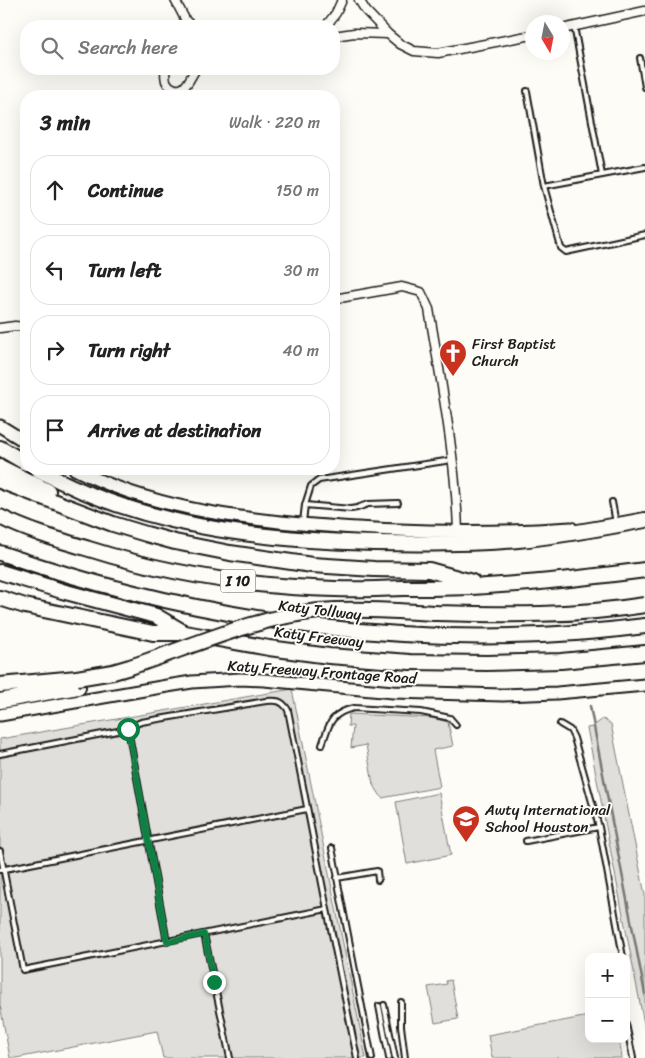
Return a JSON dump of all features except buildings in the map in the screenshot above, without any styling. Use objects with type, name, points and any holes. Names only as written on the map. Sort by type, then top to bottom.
[{"type":"highway","points":[[0,448],[20,460]]},
{"type":"highway","points":[[0,467],[113,524]]},
{"type":"highway","points":[[48,475],[92,495],[142,512],[188,524],[260,536],[347,542],[442,544],[526,539],[645,520]]},
{"type":"highway","points":[[0,481],[113,524],[175,542],[248,556],[312,565],[429,570],[486,586]]},
{"type":"highway","name":"I 10","points":[[0,517],[36,532],[106,555],[152,567],[222,580],[286,586],[336,589],[486,586],[563,580],[645,570]]},
{"type":"highway","name":"Katy Tollway","points":[[0,553],[105,587],[233,614],[332,629],[422,635],[501,636],[565,634],[645,626]]},
{"type":"highway","name":"Katy Freeway","points":[[0,572],[156,616],[185,633],[329,656],[410,662],[524,663],[596,659],[645,653]]},
{"type":"highway","points":[[0,598],[25,606],[152,633],[185,633]]},
{"type":"highway","points":[[0,685],[77,683],[258,624],[304,613],[361,610],[529,615],[605,611],[645,606]]},
{"type":"highway","points":[[0,701],[77,683],[129,676],[268,630],[312,621],[362,619],[520,624],[577,622],[645,614]]},
{"type":"main road","points":[[0,426],[20,438]]},
{"type":"main road","points":[[87,475],[126,491],[180,507],[259,520],[303,524],[403,531],[458,532],[566,528],[645,520]]},
{"type":"main road","name":"Katy Freeway Frontage Road","points":[[0,715],[192,682],[232,680],[264,680],[393,692],[449,694],[557,693],[645,686]]},
{"type":"street","points":[[175,0],[185,20]]},
{"type":"street","points":[[331,20],[342,0]]},
{"type":"street","points":[[359,0],[366,11],[388,34],[400,44],[414,51],[438,53],[525,35]]},
{"type":"street","points":[[570,27],[645,11]]},
{"type":"street","points":[[340,35],[354,33],[388,34]]},
{"type":"street","points":[[165,75],[166,81],[171,87],[177,89],[184,87],[190,75]]},
{"type":"street","points":[[340,298],[402,287],[421,292],[429,309],[452,460],[458,532]]},
{"type":"street","points":[[0,328],[20,326]]},
{"type":"lane","points":[[574,26],[602,175]]},
{"type":"lane","points":[[640,58],[645,87]]},
{"type":"lane","points":[[527,91],[544,186],[562,248],[566,252],[645,235]]},
{"type":"lane","points":[[544,186],[645,167]]},
{"type":"lane","points":[[303,524],[305,505],[311,486],[320,480],[452,460]]},
{"type":"lane","points":[[612,502],[616,522]]},
{"type":"lane","points":[[305,505],[351,509],[368,504],[398,503]]},
{"type":"lane","points":[[0,754],[128,729],[134,725],[151,721],[266,701],[280,701],[288,710],[357,1058]]},
{"type":"lane","points":[[322,744],[332,719],[346,710],[354,708],[422,712],[450,718],[456,725]]},
{"type":"lane","points":[[560,724],[570,730],[574,738],[599,827],[622,953]]},
{"type":"lane","points":[[128,729],[167,942]]},
{"type":"lane","points":[[2,870],[308,809]]},
{"type":"lane","points":[[526,840],[599,827]]},
{"type":"lane","points":[[332,848],[372,1058]]},
{"type":"lane","points":[[0,851],[2,870],[23,970],[327,909]]},
{"type":"lane","points":[[338,878],[377,871],[378,880]]},
{"type":"lane","points":[[204,934],[230,1058]]},
{"type":"lane","points":[[401,1002],[401,1026],[405,1058]]},
{"type":"lane","points":[[389,1058],[382,1005],[395,1058]]},
{"type":"lane","points":[[630,1043],[633,1058]]},
{"type":"shaded area","points":[[292,689],[366,1058],[163,1058],[157,1031],[10,1058],[0,1005],[0,739]]},
{"type":"shaded area","points":[[349,714],[432,718],[448,722],[453,746],[433,750],[440,787],[382,798],[373,784],[366,745],[351,748],[353,726],[348,726]]},
{"type":"shaded area","points":[[603,719],[611,724],[645,895],[645,1029],[587,728],[592,727]]},
{"type":"shaded area","points":[[439,793],[451,855],[407,864],[396,802]]},
{"type":"shaded area","points":[[451,980],[458,1019],[435,1023],[428,987],[447,984],[446,981]]},
{"type":"shaded area","points":[[585,1017],[585,1043],[620,1043],[622,1058],[492,1058],[488,1035]]},
{"type":"waterway","points":[[590,706],[645,994]]},
{"type":"place","name":"First Baptist Church","points":[[453,377]]},
{"type":"place","name":"Awty International School Houston","points":[[466,843]]},
{"type":"route","points":[[128,729],[167,942],[204,934],[214,982]]}]
